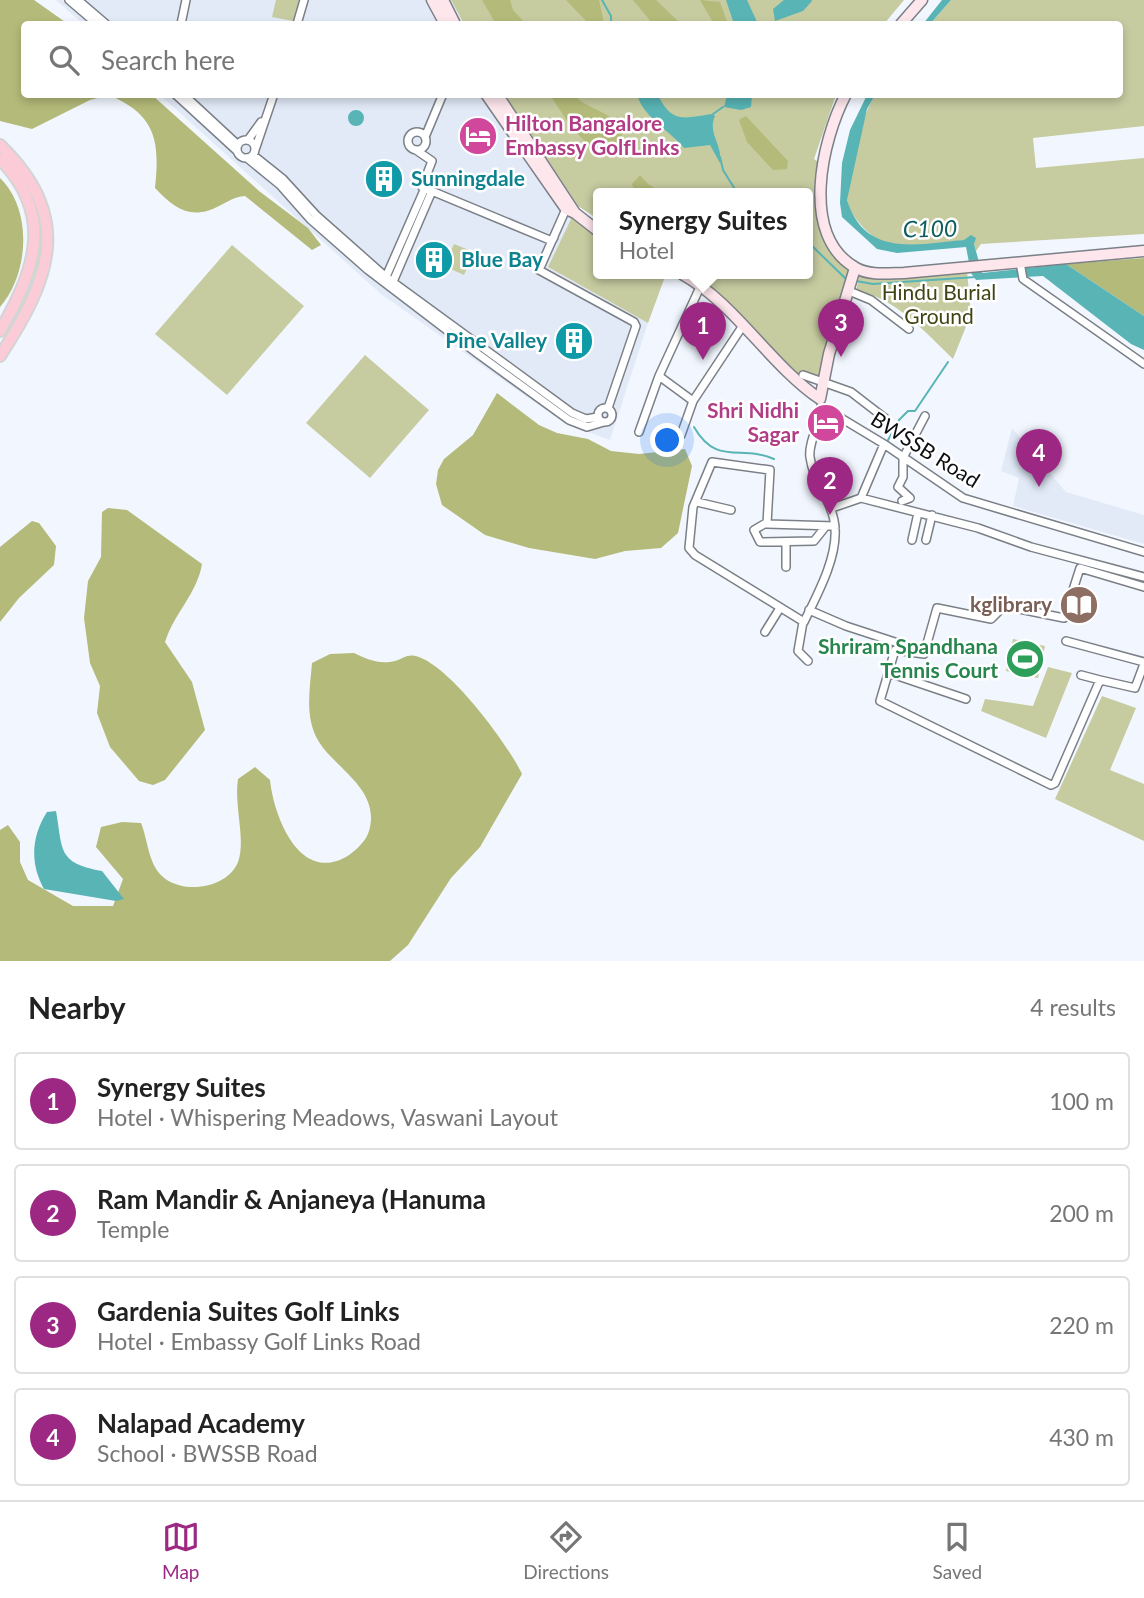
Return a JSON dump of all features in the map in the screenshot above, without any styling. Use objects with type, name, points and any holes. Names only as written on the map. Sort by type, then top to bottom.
[{"type":"main road","points":[[0,145],[27,173],[38,194],[46,226],[47,252],[41,284],[0,356]]},
{"type":"main road","points":[[0,159],[25,193],[33,228],[34,251],[28,281],[0,331]]},
{"type":"street","points":[[69,0],[94,21]]},
{"type":"street","points":[[78,0],[102,21]]},
{"type":"street","points":[[182,21],[186,0]]},
{"type":"street","points":[[299,21],[304,0]]},
{"type":"street","points":[[432,0],[443,21]]},
{"type":"street","points":[[443,0],[454,21]]},
{"type":"street","points":[[904,21],[922,0]]},
{"type":"street","points":[[180,98],[238,148],[252,154],[310,219],[384,280],[569,421],[587,427],[601,419],[611,418],[608,408],[636,324],[539,270],[571,209]]},
{"type":"street","points":[[187,98],[238,148]]},
{"type":"street","points":[[252,154],[273,98]]},
{"type":"street","points":[[416,150],[423,147],[441,98]]},
{"type":"street","points":[[490,98],[509,120],[571,209],[593,227]]},
{"type":"street","points":[[499,98],[509,120]]},
{"type":"street","points":[[844,98],[831,127],[822,171],[822,214],[830,237],[852,280],[871,300],[909,330]]},
{"type":"street","points":[[238,148],[248,140],[266,116]]},
{"type":"street","points":[[425,137],[419,133],[410,136],[410,146],[432,162],[422,185],[552,241]]},
{"type":"street","points":[[248,140],[252,154]]},
{"type":"street","points":[[384,280],[429,190]]},
{"type":"street","points":[[392,285],[429,190]]},
{"type":"street","points":[[852,280],[874,273],[904,273],[982,265],[1021,265],[1144,251]]},
{"type":"street","points":[[1021,265],[1023,278],[1144,364]]},
{"type":"street","points":[[691,279],[701,285],[821,404]]},
{"type":"street","points":[[808,661],[798,651],[803,622],[835,548],[832,508],[810,457],[829,354],[852,280]]},
{"type":"street","points":[[639,432],[659,376],[701,285]]},
{"type":"street","points":[[681,435],[693,401],[742,327]]},
{"type":"street","points":[[803,375],[851,392],[886,419]]},
{"type":"street","points":[[659,376],[693,401]]},
{"type":"street","name":"BWSSB Road","points":[[821,404],[884,444],[943,487],[975,503],[1144,552]]},
{"type":"street","points":[[902,501],[909,498],[898,488],[903,477],[903,458],[925,416]]},
{"type":"street","points":[[861,498],[884,444]]},
{"type":"street","points":[[766,523],[770,470],[712,461],[693,507],[691,551],[803,622]]},
{"type":"street","points":[[832,508],[861,498],[932,515],[1031,547],[1144,578]]},
{"type":"street","points":[[697,502],[731,510]]},
{"type":"street","points":[[912,540],[918,513]]},
{"type":"street","points":[[926,540],[932,515]]},
{"type":"street","points":[[766,523],[770,526],[835,526]]},
{"type":"street","points":[[766,523],[756,527],[757,540],[786,543],[814,541],[826,526]]},
{"type":"street","points":[[786,543],[786,567]]},
{"type":"street","points":[[1100,680],[1055,783],[1049,786],[880,701],[896,650],[924,654],[937,608],[991,619],[1004,606],[1063,618],[1080,568],[1144,587]]},
{"type":"street","points":[[765,632],[780,608]]},
{"type":"street","points":[[809,610],[846,626],[907,646]]},
{"type":"street","points":[[1066,641],[1144,663],[1135,688],[1081,675]]},
{"type":"street","points":[[889,673],[966,699]]},
{"type":"shaded area","points":[[56,0],[451,0],[462,21],[80,21]]},
{"type":"shaded area","points":[[163,98],[507,98],[578,206],[548,267],[648,323],[610,440],[564,423],[381,294]]},
{"type":"shaded area","points":[[1012,428],[1066,492],[1144,515],[1144,544],[1013,506],[1019,478],[1001,471]]},
{"type":"green space","points":[[0,0],[34,0],[64,21],[21,21],[21,98],[98,98],[32,129],[0,121]]},
{"type":"green space","points":[[276,0],[299,0],[293,21],[272,17]]},
{"type":"green space","points":[[451,0],[904,0],[886,21],[462,21]]},
{"type":"green space","points":[[482,0],[510,0],[513,10],[523,21],[494,21]]},
{"type":"green space","points":[[566,0],[599,0],[604,21],[586,21]]},
{"type":"green space","points":[[633,0],[656,0],[678,21],[650,21]]},
{"type":"green space","points":[[700,0],[720,2],[727,21],[712,21]]},
{"type":"green space","points":[[951,0],[1144,0],[1144,126],[1033,138],[1036,168],[1144,158],[1144,234],[981,244],[976,251],[974,244],[965,240],[916,246],[889,245],[862,226],[848,205],[847,188],[860,130],[873,98],[1123,98],[1123,21],[933,21]]},
{"type":"green space","points":[[115,98],[155,98],[259,191],[308,228],[321,245],[312,250],[245,196],[200,212],[184,210],[169,201],[155,188],[157,156],[152,131],[137,111]]},
{"type":"green space","points":[[507,98],[835,98],[814,159],[820,163],[816,208],[824,235],[839,260],[850,272],[825,347],[817,384],[799,377],[703,279],[813,279],[813,188],[593,188],[593,216],[578,206]]},
{"type":"green space","points":[[552,98],[577,98],[609,116],[620,129],[623,139],[611,156],[583,140]]},
{"type":"green space","points":[[746,116],[788,161],[787,169],[773,170],[747,142],[739,120]]},
{"type":"green space","points":[[640,175],[655,188],[633,188],[632,184]]},
{"type":"green space","points":[[0,178],[11,191],[18,207],[23,242],[17,277],[0,307]]},
{"type":"green space","points":[[573,215],[593,233],[593,279],[664,279],[648,323],[548,267]]},
{"type":"green space","points":[[454,244],[474,252],[464,275],[444,266]]},
{"type":"green space","points":[[232,245],[304,306],[227,395],[155,334]]},
{"type":"green space","points":[[1144,258],[1144,316],[1066,264]]},
{"type":"green space","name":"Hindu Burial Ground","points":[[967,271],[971,314],[953,359],[909,317],[884,300],[856,291],[859,277]]},
{"type":"green space","points":[[365,355],[429,410],[370,478],[306,423]]},
{"type":"green space","points":[[497,393],[539,425],[557,433],[588,439],[611,451],[639,454],[685,449],[692,466],[678,533],[661,548],[625,551],[595,559],[529,548],[485,535],[442,505],[436,484],[438,470],[444,459],[473,435]]},
{"type":"green space","points":[[108,508],[127,510],[202,564],[195,585],[165,642],[192,682],[205,730],[165,780],[153,785],[139,781],[110,747],[97,713],[100,686],[90,663],[84,618],[88,581],[101,557],[102,512]]},
{"type":"green space","points":[[32,521],[39,523],[56,546],[54,565],[19,598],[0,622],[0,547]]},
{"type":"green space","name":"Shriram Spandhana Tennis Court","points":[[1013,639],[1045,646],[1038,678],[1006,671]]},
{"type":"green space","points":[[354,653],[378,662],[412,656],[428,662],[443,673],[475,706],[504,744],[522,774],[480,847],[451,878],[408,945],[390,961],[0,961],[0,830],[8,825],[20,842],[20,862],[28,880],[73,906],[113,906],[123,879],[96,847],[101,827],[122,822],[141,823],[157,871],[171,882],[182,886],[205,886],[227,877],[234,869],[241,850],[238,779],[255,767],[270,780],[284,829],[304,855],[317,862],[332,862],[355,850],[369,831],[369,804],[355,781],[319,742],[311,723],[309,703],[312,663],[330,654]]},
{"type":"green space","points":[[1048,667],[1072,673],[1046,738],[981,711],[985,699],[1033,706]]},
{"type":"green space","points":[[1102,696],[1136,708],[1110,770],[1144,784],[1144,841],[1055,799]]},
{"type":"water","points":[[726,0],[747,0],[757,21],[733,21]]},
{"type":"water","points":[[784,0],[812,1],[803,11],[775,21],[773,9]]},
{"type":"water","points":[[942,0],[951,0],[933,21],[925,21]]},
{"type":"water","points":[[638,98],[660,98],[668,111],[680,117],[715,116],[713,128],[720,163],[710,145],[684,148],[645,111]]},
{"type":"water","points":[[726,98],[752,98],[751,107],[741,110],[724,107]]},
{"type":"water","points":[[866,98],[873,98],[867,109],[847,200],[855,219],[866,231],[880,239],[911,244],[964,240],[971,235],[976,238],[974,244],[982,273],[1066,264],[1144,316],[1144,350],[1131,344],[1043,276],[976,280],[971,273],[966,247],[897,253],[877,249],[842,217],[842,163],[850,130]]},
{"type":"water","points":[[356,110],[364,118],[356,126],[348,118]]},
{"type":"water","points":[[56,811],[65,853],[77,864],[102,871],[124,899],[116,901],[44,889],[36,870],[35,841],[47,812]]},
{"type":"waterway","points":[[602,0],[611,21]]},
{"type":"waterway","points":[[713,114],[723,107]]},
{"type":"waterway","points":[[720,157],[723,170],[734,188]]},
{"type":"waterway","points":[[813,247],[847,280]]},
{"type":"waterway","points":[[856,281],[873,284],[976,277]]},
{"type":"waterway","points":[[887,442],[899,420],[908,411],[915,411],[948,362]]},
{"type":"waterway","points":[[694,427],[703,439],[721,451],[751,453],[774,459]]},
{"type":"place","name":"Hilton Bangalore Embassy GolfLinks","points":[[478,136]]},
{"type":"place","name":"Sunningdale","points":[[384,179]]},
{"type":"place","name":"Blue Bay","points":[[434,260]]},
{"type":"place","name":"Pine Valley","points":[[574,341]]},
{"type":"place","name":"Gardenia Suites Golf Links","points":[[841,357]]},
{"type":"place","name":"Synergy Suites","points":[[703,360]]},
{"type":"place","name":"Shri Nidhi Sagar","points":[[826,423]]},
{"type":"place","name":"Nalapad Academy","points":[[1039,487]]},
{"type":"place","name":"Ram Mandir & Anjaneya (Hanuma","points":[[830,515]]},
{"type":"place","name":"kglibrary","points":[[1079,605]]},
{"type":"place","name":"Shriram Spandhana Tennis Court","points":[[1025,659]]},
{"type":"water label","name":"C100","points":[[930,229]]}]
